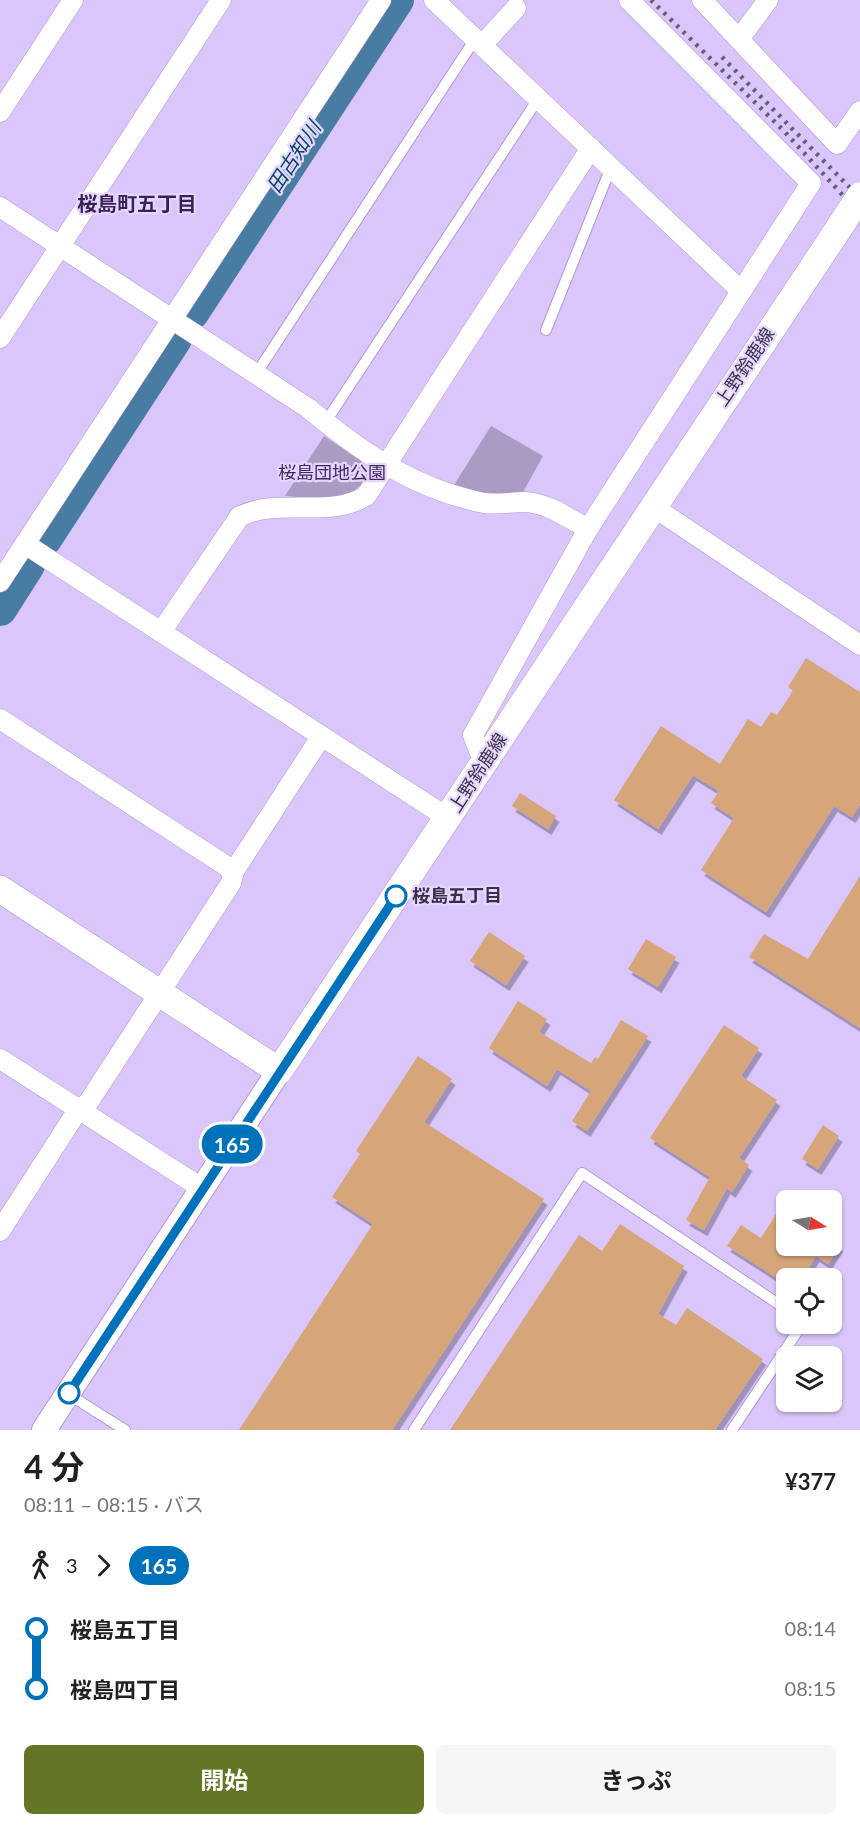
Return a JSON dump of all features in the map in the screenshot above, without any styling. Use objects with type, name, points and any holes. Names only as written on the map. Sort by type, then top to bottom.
[{"type":"main road","name":"上野鈴鹿線","points":[[279,1071],[860,196]]},
{"type":"main road","points":[[0,889],[158,995],[279,1071]]},
{"type":"street","points":[[0,112],[73,0]]},
{"type":"street","points":[[0,338],[221,0]]},
{"type":"street","points":[[0,582],[381,0]]},
{"type":"street","points":[[434,0],[740,290]]},
{"type":"street","points":[[484,763],[473,735],[588,529],[811,183],[629,0]]},
{"type":"street","points":[[702,0],[837,144],[860,111]]},
{"type":"street","points":[[740,38],[768,0]]},
{"type":"street","points":[[478,42],[516,8]]},
{"type":"street","points":[[161,632],[240,516],[258,508],[351,505],[366,496],[591,148]]},
{"type":"street","points":[[0,207],[256,374],[384,466],[448,493],[486,503],[527,502],[550,508],[588,529]]},
{"type":"street","points":[[652,507],[860,645]]},
{"type":"street","points":[[25,544],[448,818]]},
{"type":"street","points":[[0,719],[234,871]]},
{"type":"street","points":[[0,1231],[78,1110],[88,1103],[231,883],[234,871],[321,737]]},
{"type":"street","points":[[0,1059],[78,1110],[90,1114],[203,1189]]},
{"type":"street","points":[[44,1430],[279,1071]]},
{"type":"lane","points":[[256,374],[478,42]]},
{"type":"lane","points":[[325,423],[538,99]]},
{"type":"lane","points":[[546,330],[611,167]]},
{"type":"lane","points":[[414,1430],[582,1173],[776,1302]]},
{"type":"lane","points":[[732,1430],[795,1334]]},
{"type":"lane","points":[[68,1394],[125,1430]]},
{"type":"green space","points":[[491,426],[543,456],[522,494],[483,493],[454,485]]},
{"type":"green space","name":"桜島団地公園","points":[[324,436],[364,463],[369,475],[360,486],[341,497],[322,499],[285,496]]},
{"type":"building","points":[[806,658],[860,692],[860,804],[852,817],[834,806],[766,912],[701,870],[734,818],[711,803],[719,791],[693,775],[658,829],[614,800],[661,726],[720,764],[748,719],[761,727],[771,712],[777,715],[793,691],[788,687]]},
{"type":"building","points":[[520,793],[556,816],[548,829],[512,806]]},
{"type":"building","points":[[860,876],[860,1028],[749,957],[764,934],[808,959]]},
{"type":"building","points":[[489,932],[525,956],[506,985],[470,961]]},
{"type":"building","points":[[646,939],[676,957],[658,987],[628,969]]},
{"type":"building","points":[[518,1001],[547,1019],[539,1032],[591,1063],[595,1057],[598,1059],[621,1020],[648,1036],[587,1131],[572,1121],[591,1091],[557,1069],[547,1086],[489,1048]]},
{"type":"building","points":[[724,1025],[759,1048],[741,1076],[777,1100],[739,1158],[749,1165],[732,1192],[727,1188],[704,1230],[686,1220],[710,1177],[650,1138]]},
{"type":"building","points":[[418,1056],[452,1079],[424,1122],[544,1199],[392,1430],[239,1430],[373,1224],[332,1197],[360,1154],[356,1151]]},
{"type":"building","points":[[823,1125],[839,1136],[818,1169],[802,1159]]},
{"type":"building","points":[[776,1214],[776,1256],[816,1256],[808,1268],[776,1268],[776,1277],[727,1246],[741,1225],[761,1238]]},
{"type":"building","points":[[620,1224],[684,1266],[658,1314],[676,1325],[687,1308],[763,1359],[715,1430],[450,1430],[579,1235],[602,1251]]},
{"type":"building","points":[[816,1256],[833,1256],[828,1264]]},
{"type":"waterway","name":"田古知川","points":[[192,313],[397,0]]},
{"type":"waterway","name":"田古知川","points":[[45,539],[175,339]]},
{"type":"waterway","name":"田古知川","points":[[0,609],[28,565]]},
{"type":"railway","points":[[651,0],[783,130],[860,214]]},
{"type":"railway","points":[[722,57],[860,198]]},
{"type":"bus line","name":"165","points":[[69,1393],[396,896]]},
{"type":"place","name":"桜島五丁目","points":[[396,896]]},
{"type":"district","name":"桜島町五丁目","points":[[137,204]]}]
